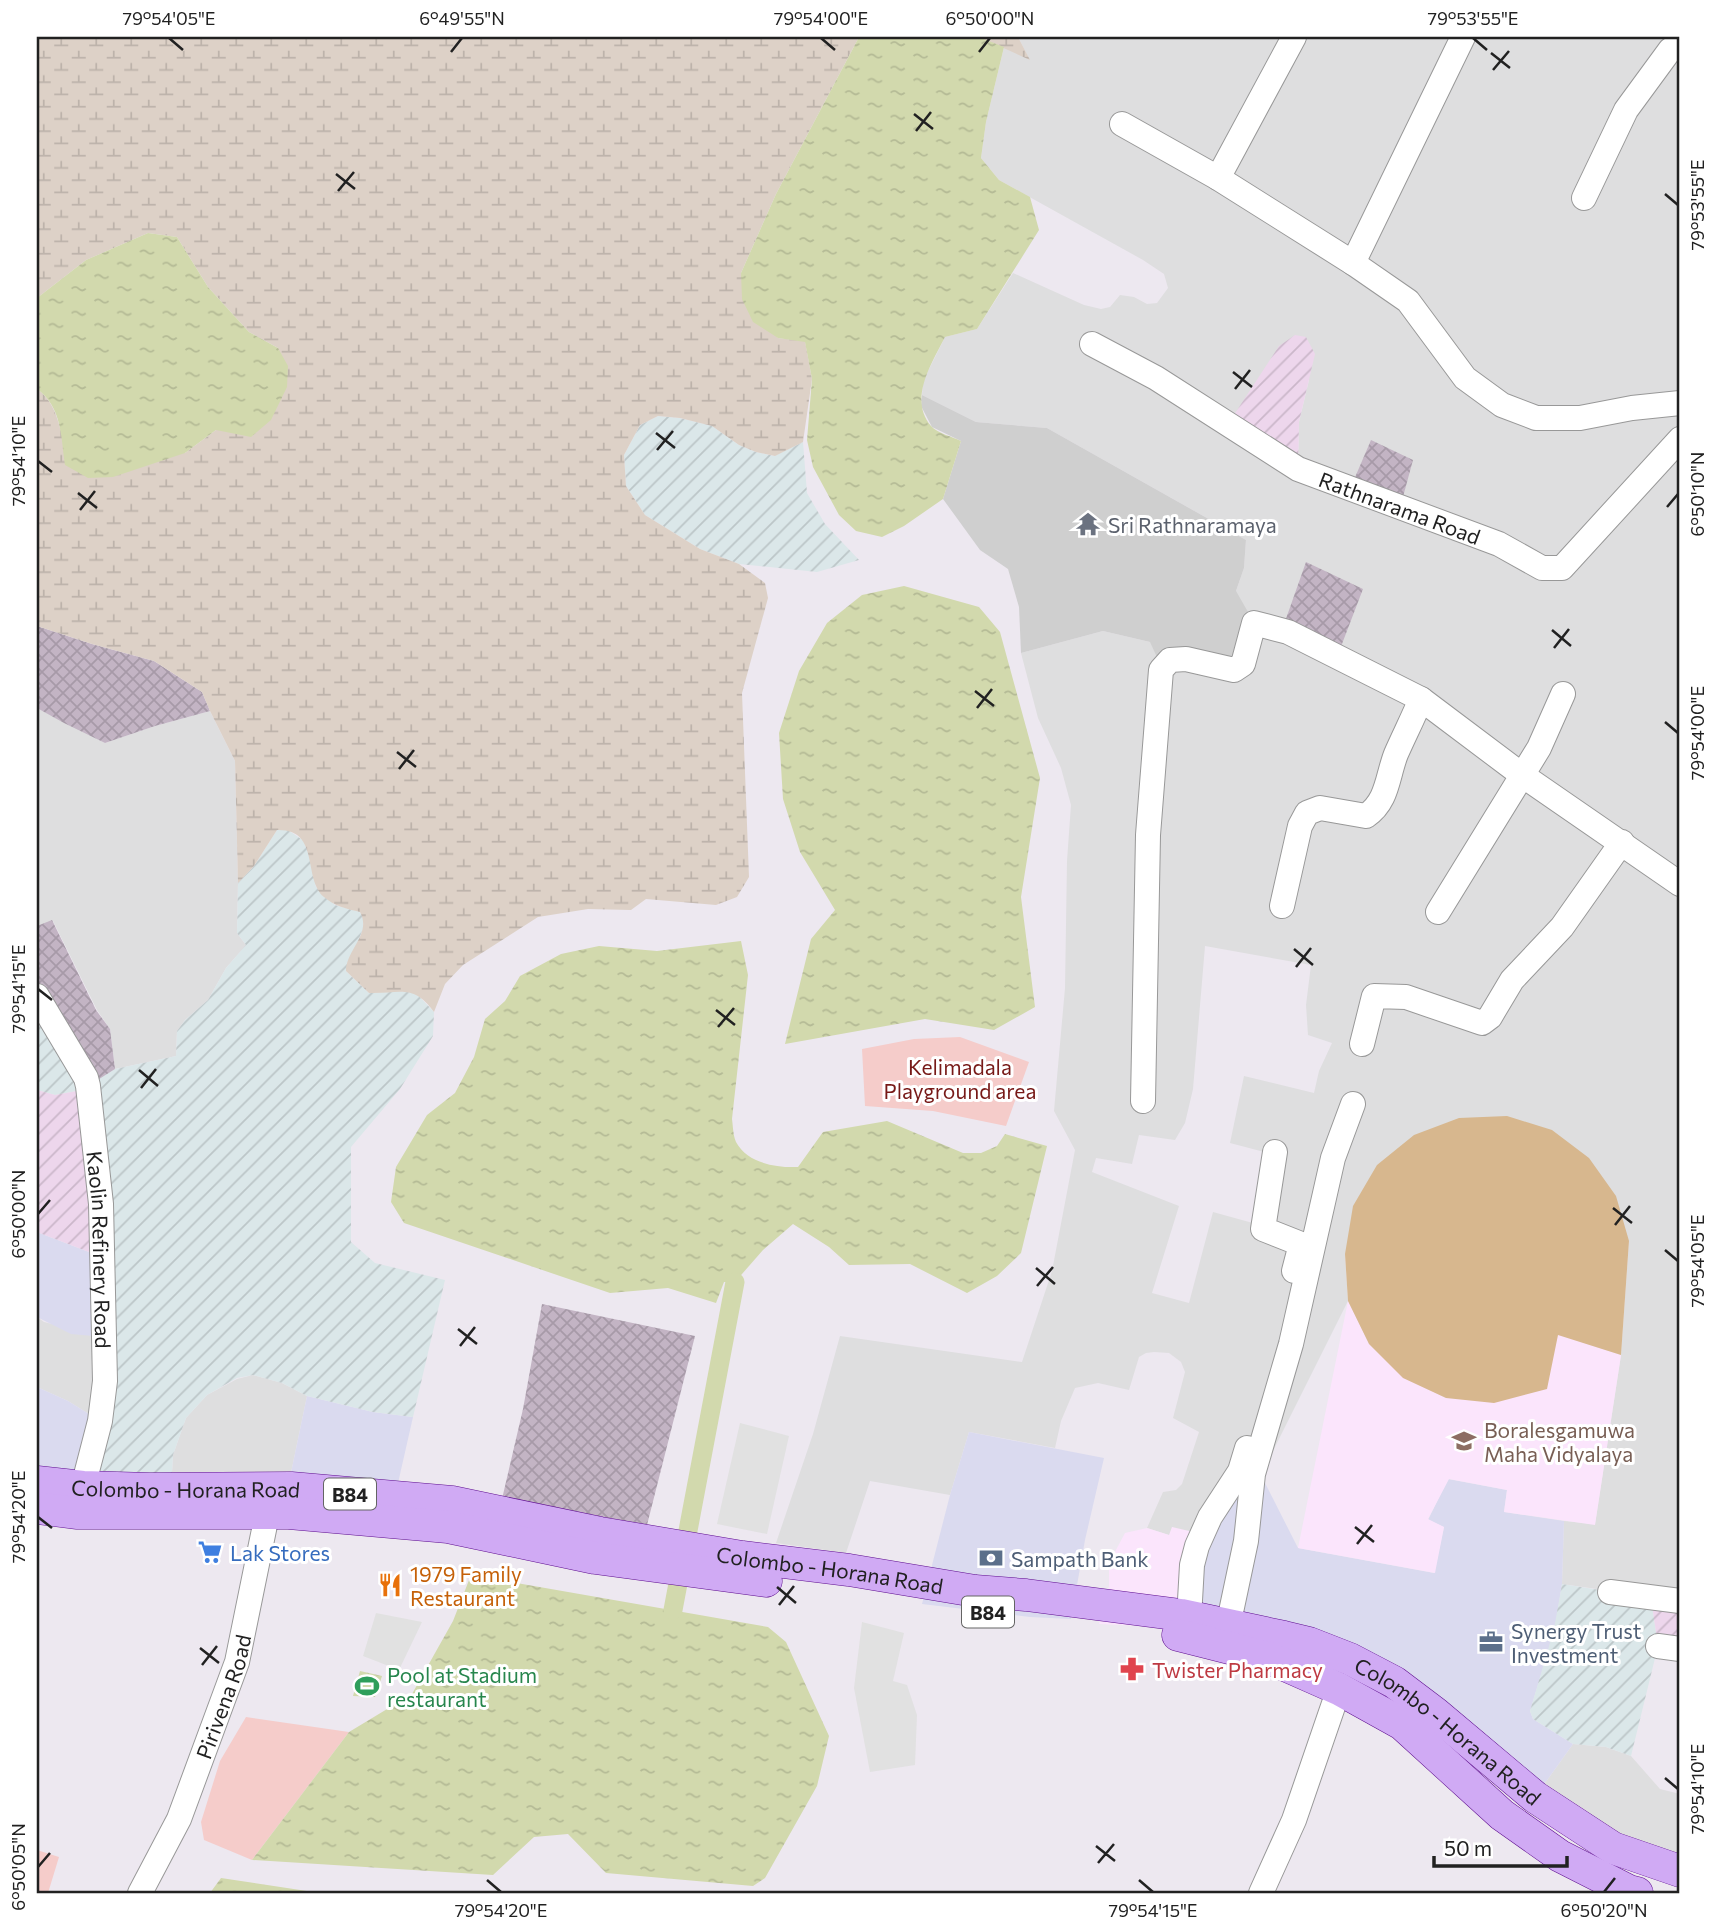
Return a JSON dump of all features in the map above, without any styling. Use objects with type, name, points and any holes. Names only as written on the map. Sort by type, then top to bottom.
[{"type":"main road","name":"Colombo - Horana Road","points":[[37,1482],[80,1500]]},
{"type":"main road","name":"Colombo - Horana Road","points":[[37,1508],[80,1500],[265,1502],[291,1488],[452,1502],[657,1554],[1026,1595],[1189,1618],[1309,1643],[1372,1669],[1394,1682],[1535,1797],[1621,1852],[1680,1871]]},
{"type":"main road","name":"Colombo - Horana Road","points":[[708,1561],[845,1590],[972,1611],[1184,1636],[1269,1658],[1339,1689],[1402,1724],[1502,1815],[1560,1856],[1637,1893]]},
{"type":"street","points":[[1218,178],[1294,37]]},
{"type":"street","points":[[1353,263],[1463,37]]},
{"type":"street","points":[[1584,198],[1626,110],[1670,50],[1680,43]]},
{"type":"street","points":[[1122,124],[1218,178],[1353,263],[1409,302],[1465,378],[1502,405],[1536,418],[1580,418],[1632,408],[1680,403]]},
{"type":"street","name":"Rathnarama Road","points":[[1092,344],[1156,378],[1298,469],[1499,544],[1542,568],[1562,568],[1680,439]]},
{"type":"street","points":[[1143,1101],[1147,835],[1161,670],[1170,660],[1186,659],[1234,670],[1243,664],[1254,623],[1288,632],[1421,699],[1522,775],[1680,884]]},
{"type":"street","points":[[1438,912],[1539,748],[1563,694]]},
{"type":"street","points":[[1282,906],[1300,826],[1307,813],[1320,808],[1366,816],[1377,808],[1421,699]]},
{"type":"street","points":[[1362,1044],[1374,996],[1406,997],[1482,1023],[1490,1017],[1512,980],[1562,927],[1622,842]]},
{"type":"street","name":"Kaolin Refinery Road","points":[[37,996],[88,1086],[101,1204],[105,1381],[100,1421],[80,1500]]},
{"type":"street","points":[[1228,1626],[1246,1541],[1253,1474],[1291,1344],[1333,1158],[1353,1104]]},
{"type":"street","points":[[1189,1618],[1192,1565],[1197,1546],[1210,1517],[1240,1471],[1301,1244],[1263,1229],[1276,1152]]},
{"type":"street","name":"Pirivena Road","points":[[141,1893],[179,1819],[237,1662],[265,1502]]},
{"type":"street","points":[[1610,1592],[1680,1601]]},
{"type":"street","points":[[1261,1893],[1294,1820],[1339,1689]]},
{"type":"shaded area","points":[[1018,37],[1680,37],[1680,1601],[1562,1584],[1564,1521],[1595,1524],[1621,1355],[1629,1241],[1345,1254],[1348,1301],[1261,1475],[1202,1534],[1169,1535],[1147,1528],[1163,1492],[1176,1490],[1182,1484],[1199,1432],[1173,1418],[1185,1372],[1181,1362],[1169,1353],[1154,1352],[1139,1357],[1129,1390],[1098,1383],[1075,1388],[1061,1421],[1055,1448],[969,1432],[950,1495],[870,1481],[846,1553],[776,1543],[813,1434],[840,1336],[1022,1362],[1052,1271],[1075,1150],[1054,1111],[1065,988],[1067,861],[1071,805],[1061,768],[1038,718],[1021,653],[1103,631],[1150,642],[1236,591],[1244,568],[1246,540],[1047,428],[976,422],[922,395],[923,381],[945,337],[977,329],[1013,273],[1084,305],[1101,309],[1110,307],[1120,295],[1134,297],[1147,304],[1157,303],[1168,288],[1164,274],[999,180],[981,158],[986,122],[1004,47],[1029,59]],"holes":[[[1260,377],[1309,380],[1299,422],[1298,468],[1228,424]],[[1205,946],[1311,965],[1306,1005],[1308,1035],[1332,1043],[1319,1071],[1314,1093],[1244,1076],[1230,1143],[1268,1153],[1260,1225],[1213,1212],[1189,1303],[1152,1293],[1179,1206],[1092,1172],[1096,1158],[1132,1164],[1139,1135],[1175,1140],[1185,1123],[1193,1089]]]},
{"type":"shaded area","points":[[1295,335],[1306,337],[1315,354],[1299,422],[1298,469],[1228,424],[1279,346]]},
{"type":"shaded area","name":"Sri Rathnaramaya","points":[[922,395],[976,422],[1047,428],[1246,540],[1244,568],[1236,591],[1252,619],[1242,660],[1161,666],[1150,642],[1103,631],[1021,653],[1019,607],[1008,569],[980,550],[943,499],[961,441],[932,427],[921,406]]},
{"type":"shaded area","points":[[658,416],[712,426],[739,445],[774,456],[803,442],[807,493],[825,524],[859,560],[817,572],[739,564],[700,549],[645,515],[626,486],[624,455],[640,425]]},
{"type":"shaded area","points":[[1371,440],[1413,460],[1400,508],[1350,489]]},
{"type":"shaded area","points":[[1306,562],[1363,589],[1337,657],[1282,630]]},
{"type":"shaded area","points":[[37,626],[154,661],[202,692],[210,711],[105,743],[64,723],[37,708]]},
{"type":"shaded area","points":[[37,708],[105,743],[210,711],[235,761],[237,933],[246,945],[226,968],[208,1000],[185,1020],[177,1031],[176,1056],[115,1069],[110,1029],[97,1010],[53,921],[37,926]]},
{"type":"shaded area","points":[[277,830],[288,830],[304,841],[316,887],[335,905],[360,912],[363,918],[363,929],[346,971],[369,993],[416,993],[434,1012],[433,1036],[400,1089],[351,1147],[351,1242],[375,1263],[445,1280],[413,1417],[373,1412],[307,1396],[282,1383],[253,1375],[237,1378],[207,1395],[186,1418],[173,1455],[172,1473],[178,1512],[88,1508],[105,1381],[77,1091],[55,1095],[37,1090],[37,996],[88,1085],[115,1069],[176,1056],[177,1031],[185,1020],[208,1000],[226,968],[246,945],[237,933],[238,883],[254,866]]},
{"type":"shaded area","points":[[52,920],[96,1010],[110,1029],[115,1069],[88,1086],[37,996],[37,926]]},
{"type":"shaded area","points":[[37,1090],[55,1095],[77,1091],[102,1257],[37,1232]]},
{"type":"shaded area","points":[[1507,1116],[1552,1130],[1589,1158],[1616,1196],[1629,1241],[1621,1355],[1558,1335],[1547,1389],[1494,1403],[1446,1398],[1403,1378],[1369,1344],[1348,1301],[1345,1254],[1353,1206],[1377,1165],[1414,1135],[1459,1118]]},
{"type":"shaded area","points":[[37,1232],[102,1257],[104,1337],[71,1334],[37,1317]]},
{"type":"shaded area","name":"Boralesgamuwa Maha Vidyalaya","points":[[1348,1301],[1369,1344],[1403,1377],[1446,1398],[1557,1334],[1621,1355],[1595,1525],[1504,1512],[1507,1490],[1449,1479],[1428,1519],[1444,1527],[1435,1573],[1298,1548]]},
{"type":"shaded area","points":[[542,1304],[695,1336],[647,1525],[502,1499],[523,1409]]},
{"type":"shaded area","points":[[37,1317],[44,1322],[104,1337],[100,1421],[68,1401],[37,1387]]},
{"type":"shaded area","points":[[253,1375],[282,1383],[307,1396],[283,1511],[178,1512],[172,1473],[173,1455],[186,1418],[207,1395],[237,1379]]},
{"type":"shaded area","points":[[37,1387],[68,1401],[100,1421],[88,1508],[37,1498]]},
{"type":"shaded area","points":[[307,1396],[373,1412],[413,1417],[391,1514],[283,1511]]},
{"type":"shaded area","points":[[740,1423],[789,1436],[767,1534],[717,1524]]},
{"type":"shaded area","points":[[969,1432],[1104,1458],[1085,1540],[1071,1619],[1030,1617],[922,1604]]},
{"type":"shaded area","points":[[1261,1475],[1298,1548],[1434,1573],[1444,1527],[1428,1520],[1448,1479],[1507,1490],[1504,1512],[1564,1521],[1562,1584],[1555,1629],[1530,1711],[1533,1719],[1573,1744],[1535,1797],[1333,1652],[1268,1650],[1190,1597],[1210,1517]]},
{"type":"shaded area","points":[[1172,1527],[1202,1534],[1183,1628],[1099,1624],[1109,1586],[1109,1563],[1125,1533],[1147,1528],[1169,1535]]},
{"type":"shaded area","points":[[1562,1584],[1651,1598],[1658,1646],[1631,1756],[1606,1747],[1573,1744],[1533,1719],[1530,1711],[1554,1629]]},
{"type":"shaded area","points":[[1651,1598],[1680,1601],[1680,1649],[1658,1646]]},
{"type":"shaded area","points":[[376,1613],[422,1622],[399,1670],[363,1656]]},
{"type":"shaded area","points":[[862,1622],[904,1633],[893,1681],[907,1685],[917,1715],[915,1765],[870,1772],[854,1688]]},
{"type":"shaded area","points":[[1573,1744],[1606,1747],[1631,1756],[1660,1789],[1680,1794],[1680,1871],[1535,1797]]},
{"type":"green space","points":[[37,37],[859,37],[776,194],[741,273],[778,338],[805,341],[812,379],[803,442],[775,456],[739,445],[712,426],[658,416],[640,425],[624,455],[626,486],[645,515],[700,549],[739,564],[765,583],[768,598],[742,693],[749,877],[737,897],[716,905],[646,899],[631,910],[588,909],[538,917],[463,965],[445,984],[434,1012],[419,997],[412,994],[369,993],[346,971],[347,963],[361,935],[363,920],[360,912],[332,903],[317,889],[309,856],[300,837],[291,832],[277,830],[254,866],[238,883],[235,761],[202,692],[154,661],[37,626],[37,389],[52,406],[60,428],[185,453],[216,430],[278,348],[249,332],[208,287],[177,237],[148,233],[86,260],[37,298]]},
{"type":"green space","points":[[979,37],[1018,37],[1030,60]]},
{"type":"green space","name":"Kelimadala Playground area","points":[[960,1037],[1029,1062],[1006,1126],[933,1111],[865,1106],[862,1049],[914,1039]]},
{"type":"green space","points":[[246,1717],[349,1732],[252,1860],[204,1840],[201,1822],[220,1761]]},
{"type":"green space","points":[[37,1850],[59,1857],[48,1893],[37,1893]]},
{"type":"water","points":[[859,37],[979,37],[1004,47],[986,122],[981,158],[999,180],[1030,197],[1039,230],[977,329],[945,337],[929,369],[922,393],[924,415],[931,426],[961,441],[943,499],[904,526],[882,537],[856,531],[839,515],[813,467],[807,440],[812,379],[805,342],[778,338],[753,322],[742,299],[741,273],[776,194]]},
{"type":"water","points":[[148,233],[177,237],[208,287],[249,332],[278,348],[288,366],[287,387],[271,420],[251,437],[216,430],[185,453],[113,477],[88,478],[65,465],[56,414],[45,396],[37,389],[37,298],[86,260]]},
{"type":"water","points":[[904,586],[979,607],[1000,632],[1040,778],[1021,897],[1035,1007],[994,1030],[925,1019],[785,1044],[811,939],[835,910],[800,852],[783,799],[779,733],[799,671],[827,623],[862,595]]},
{"type":"water","points":[[741,941],[748,975],[732,1119],[735,1139],[741,1149],[763,1163],[798,1167],[823,1132],[887,1121],[963,1153],[981,1153],[997,1146],[1005,1134],[1047,1146],[1021,1253],[997,1276],[967,1293],[910,1264],[849,1265],[829,1247],[793,1224],[763,1250],[735,1282],[724,1282],[716,1303],[668,1288],[610,1293],[404,1223],[391,1202],[396,1167],[427,1115],[455,1093],[474,1057],[485,1019],[505,1001],[520,976],[561,954],[599,946],[657,951]]},
{"type":"water","points":[[471,1575],[768,1627],[786,1642],[829,1736],[817,1786],[765,1878],[753,1886],[606,1873],[568,1834],[534,1837],[493,1875],[252,1860],[349,1732],[412,1694],[453,1621]]},
{"type":"water","name":"Pool at Stadium restaurant","points":[[360,1671],[382,1676],[375,1697],[353,1696]]},
{"type":"water","points":[[221,1878],[320,1893],[210,1893]]},
{"type":"waterway","points":[[673,1610],[735,1282]]},
{"type":"place","name":"Sri Rathnaramaya","points":[[1088,524]]},
{"type":"place","name":"Boralesgamuwa Maha Vidyalaya","points":[[1464,1441]]},
{"type":"place","name":"Lak Stores","points":[[210,1552]]},
{"type":"place","name":"Sampath Bank","points":[[991,1558]]},
{"type":"place","name":"1979 Family Restaurant","points":[[390,1585]]},
{"type":"place","name":"Synergy Trust Investment","points":[[1491,1642]]},
{"type":"place","name":"Twister Pharmacy","points":[[1132,1669]]},
{"type":"place","name":"Pool at Stadium restaurant","points":[[367,1686]]}]
